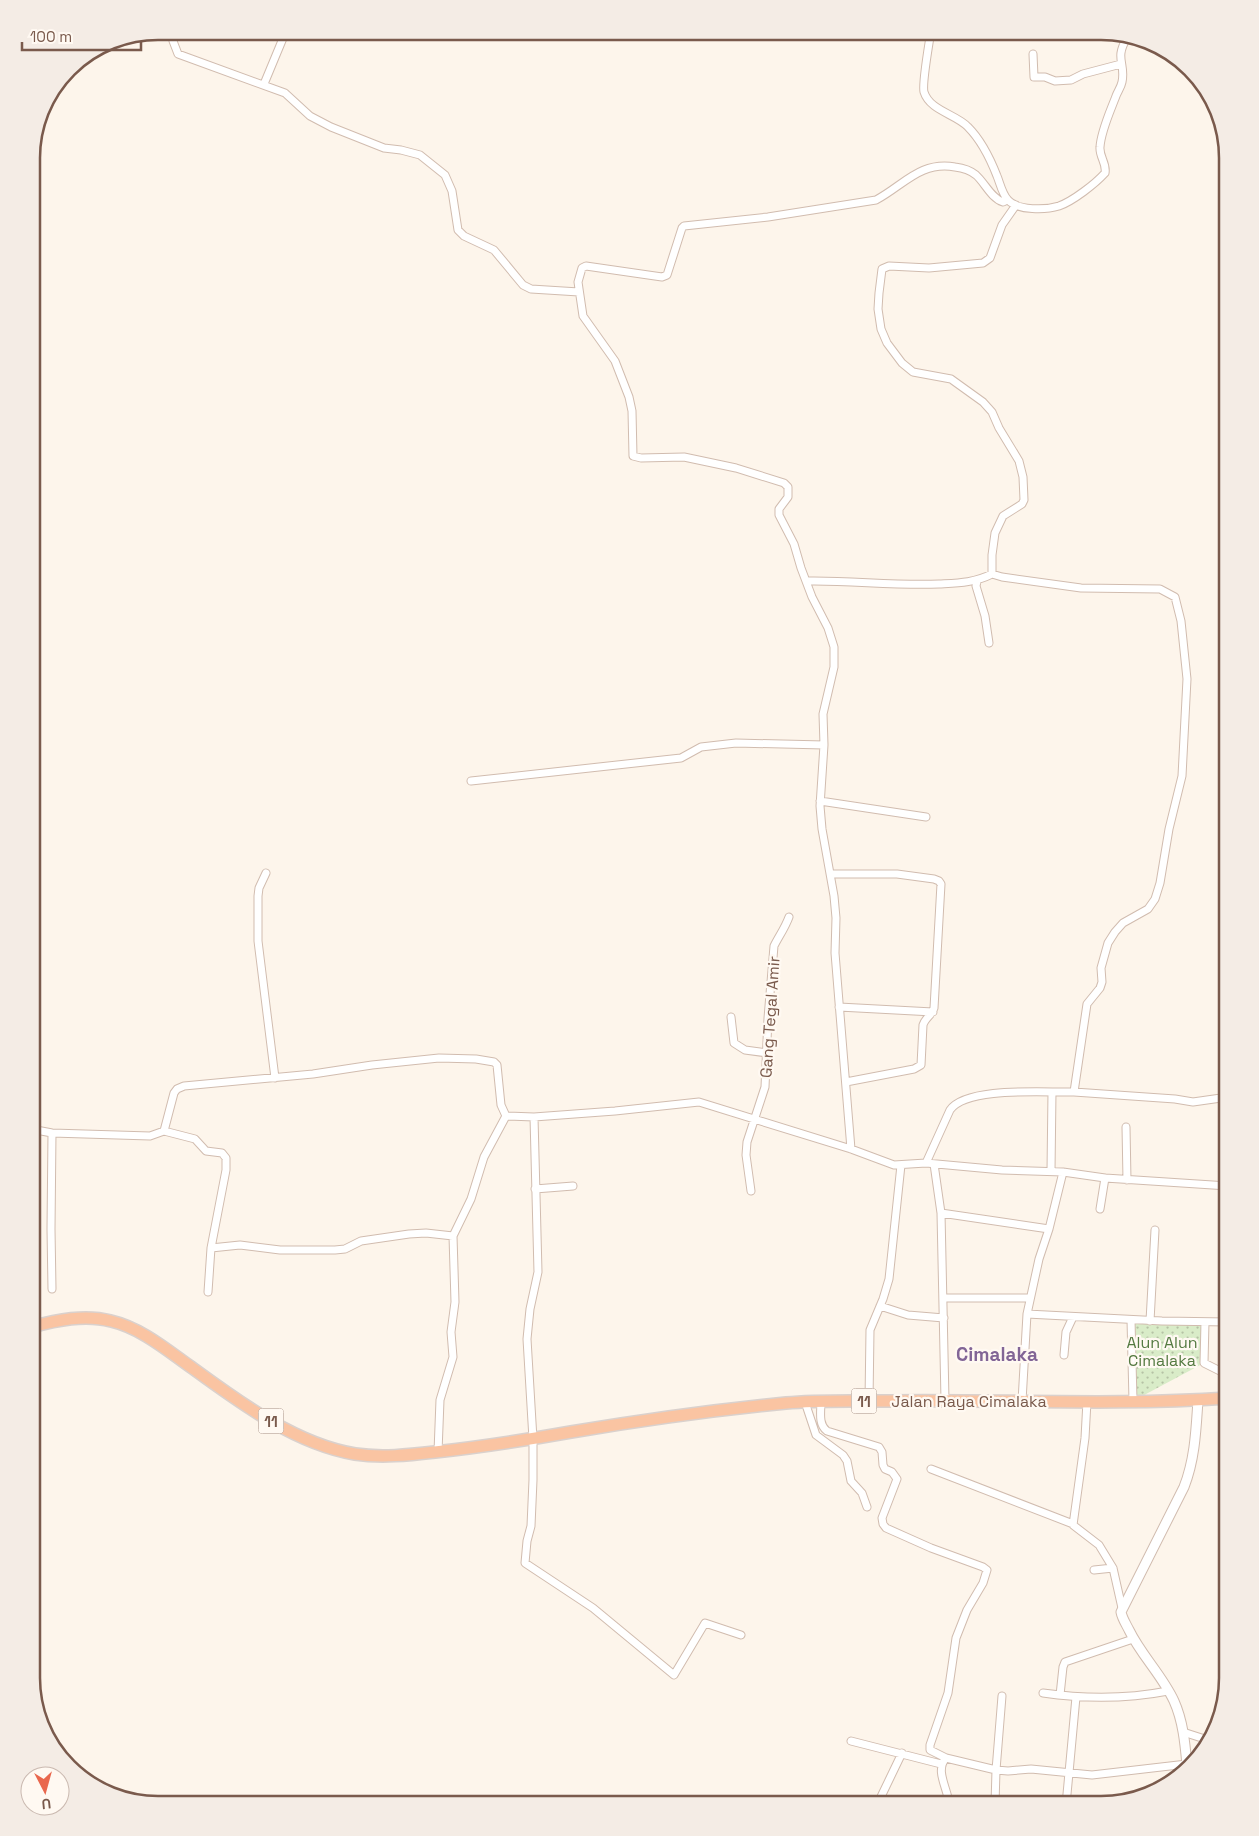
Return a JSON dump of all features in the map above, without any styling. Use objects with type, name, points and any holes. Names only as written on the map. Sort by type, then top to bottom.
[{"type":"highway","name":"11","points":[[40,1325],[75,1318],[94,1318],[112,1321],[133,1329],[155,1342],[265,1419],[311,1440],[356,1454],[381,1456],[438,1452],[533,1439]]},
{"type":"highway","name":"11","points":[[1198,1400],[1219,1399]]},
{"type":"highway","name":"Jalan Raya Cimalaka","points":[[533,1439],[716,1411],[804,1402],[1198,1400]]},
{"type":"street","points":[[174,40],[178,54],[285,93],[310,116],[331,127],[384,148],[401,150],[420,156],[445,176],[452,191],[458,230],[464,236],[494,250],[523,284],[531,288],[579,292]]},
{"type":"street","points":[[264,84],[282,40]]},
{"type":"street","points":[[930,40],[924,92],[933,104],[961,121],[978,138],[989,155],[1007,200],[1028,208],[1060,205],[1095,183],[1105,173],[1106,166],[1100,152],[1100,144],[1121,84],[1120,52],[1125,42]]},
{"type":"street","points":[[1033,54],[1034,77],[1045,77],[1055,81],[1071,80],[1083,74],[1121,64]]},
{"type":"street","points":[[851,1149],[835,953],[836,918],[831,874],[822,829],[820,801],[824,746],[823,714],[834,666],[834,647],[828,628],[800,568],[794,544],[778,512],[788,496],[789,490],[786,484],[736,468],[684,456],[641,458],[633,456],[632,411],[627,391],[615,361],[583,316],[579,292],[580,272],[586,266],[657,277],[667,275],[684,226],[768,217],[876,200],[921,170],[939,166],[968,169],[977,175],[998,200],[1003,202],[1007,200]]},
{"type":"street","points":[[992,574],[992,555],[996,533],[1004,516],[1022,504],[1024,500],[1023,478],[1019,460],[999,428],[992,412],[983,402],[951,379],[913,372],[902,363],[881,329],[878,309],[879,286],[882,270],[889,266],[929,268],[983,263],[990,258],[1002,225],[1016,205]]},
{"type":"street","points":[[806,581],[912,585],[977,581],[992,574],[1012,579],[1081,588],[1160,589],[1175,597],[1181,622],[1187,679],[1182,776],[1155,899],[1148,909],[1123,923],[1115,932],[1108,944],[1101,968],[1102,982],[1100,988],[1087,1004],[1074,1092]]},
{"type":"street","points":[[977,581],[976,586],[985,616],[989,643]]},
{"type":"street","points":[[471,782],[681,758],[701,748],[736,744],[824,746]]},
{"type":"street","points":[[820,801],[926,817]]},
{"type":"street","points":[[266,873],[259,888],[258,896],[258,941],[275,1078]]},
{"type":"street","points":[[831,874],[897,874],[934,879],[941,883],[938,956],[933,1012],[925,1019],[923,1025],[923,1054],[920,1067],[846,1082]]},
{"type":"street","name":"Gang Tegal Amir","points":[[751,1191],[746,1155],[747,1142],[765,1087],[774,946],[790,917]]},
{"type":"street","points":[[840,1007],[933,1012]]},
{"type":"street","points":[[731,1017],[734,1043],[745,1050],[768,1053]]},
{"type":"street","points":[[164,1131],[174,1093],[177,1089],[184,1086],[313,1074],[439,1058],[491,1061],[497,1066],[501,1105],[506,1116]]},
{"type":"street","points":[[926,1163],[950,1110],[956,1103],[1000,1092],[1074,1092],[1193,1102],[1219,1098]]},
{"type":"street","points":[[1051,1171],[1052,1092]]},
{"type":"street","points":[[506,1116],[534,1117],[699,1102],[851,1149],[880,1161],[900,1165],[926,1163],[1002,1170],[1051,1171],[1127,1180],[1219,1185]]},
{"type":"street","points":[[438,1452],[440,1400],[453,1357],[451,1332],[455,1302],[453,1236],[471,1199],[484,1157],[506,1116]]},
{"type":"street","points":[[534,1117],[538,1272],[531,1304],[527,1339],[533,1439],[531,1526],[527,1542],[526,1563],[593,1608],[674,1675],[705,1623],[741,1635]]},
{"type":"street","points":[[1126,1127],[1127,1180]]},
{"type":"street","points":[[40,1131],[52,1133],[150,1136],[164,1131],[195,1138],[206,1151],[225,1155],[226,1170],[211,1248],[208,1292]]},
{"type":"street","points":[[52,1133],[52,1289]]},
{"type":"street","points":[[934,1164],[941,1213],[945,1400]]},
{"type":"street","points":[[869,1401],[870,1330],[889,1279],[900,1165]]},
{"type":"street","points":[[1022,1401],[1027,1314],[1062,1172]]},
{"type":"street","points":[[1100,1209],[1105,1178]]},
{"type":"street","points":[[535,1188],[574,1186]]},
{"type":"street","points":[[941,1213],[1049,1229]]},
{"type":"street","points":[[1150,1321],[1154,1230]]},
{"type":"street","points":[[211,1248],[240,1245],[280,1250],[335,1250],[345,1249],[361,1241],[409,1234],[426,1233],[453,1236]]},
{"type":"street","points":[[944,1298],[1030,1298]]},
{"type":"street","points":[[880,1306],[908,1315],[944,1318]]},
{"type":"street","points":[[1027,1314],[1150,1321],[1219,1322]]},
{"type":"street","points":[[1064,1355],[1066,1332],[1073,1317]]},
{"type":"street","points":[[1131,1320],[1132,1401]]},
{"type":"street","points":[[1205,1322],[1204,1363],[1219,1370]]},
{"type":"street","points":[[1186,1759],[1183,1732],[1174,1701],[1133,1639],[1122,1616],[1124,1604],[1189,1474],[1195,1446],[1198,1400]]},
{"type":"street","points":[[1073,1522],[1086,1429],[1087,1401]]},
{"type":"street","points":[[804,1402],[816,1435],[844,1455],[847,1460],[851,1481],[862,1493],[867,1507]]},
{"type":"street","points":[[821,1402],[821,1424],[827,1432],[879,1447],[882,1452],[883,1466],[896,1475],[897,1479],[882,1518],[882,1524],[886,1528],[931,1548],[987,1570],[983,1583],[967,1610],[956,1638],[948,1693],[930,1745],[930,1750],[944,1761]]},
{"type":"street","points":[[931,1469],[1073,1522],[1099,1545],[1113,1568],[1124,1604]]},
{"type":"street","points":[[1094,1570],[1113,1568]]},
{"type":"street","points":[[1060,1695],[1062,1667],[1065,1662],[1133,1639]]},
{"type":"street","points":[[1043,1693],[1076,1696],[1144,1696],[1168,1691]]},
{"type":"street","points":[[995,1796],[1002,1696]]},
{"type":"street","points":[[1067,1796],[1076,1696]]},
{"type":"street","points":[[1183,1732],[1202,1738]]},
{"type":"street","points":[[852,1741],[902,1753],[1008,1771],[1031,1769],[1070,1774],[1092,1774],[1180,1765]]},
{"type":"street","points":[[882,1796],[902,1753]]},
{"type":"street","points":[[944,1761],[941,1770],[948,1796]]},
{"type":"green space","name":"Alun Alun Cimalaka","points":[[1131,1320],[1205,1322],[1204,1363],[1133,1401]]},
{"type":"district","name":"Cimalaka","points":[[997,1354]]}]
